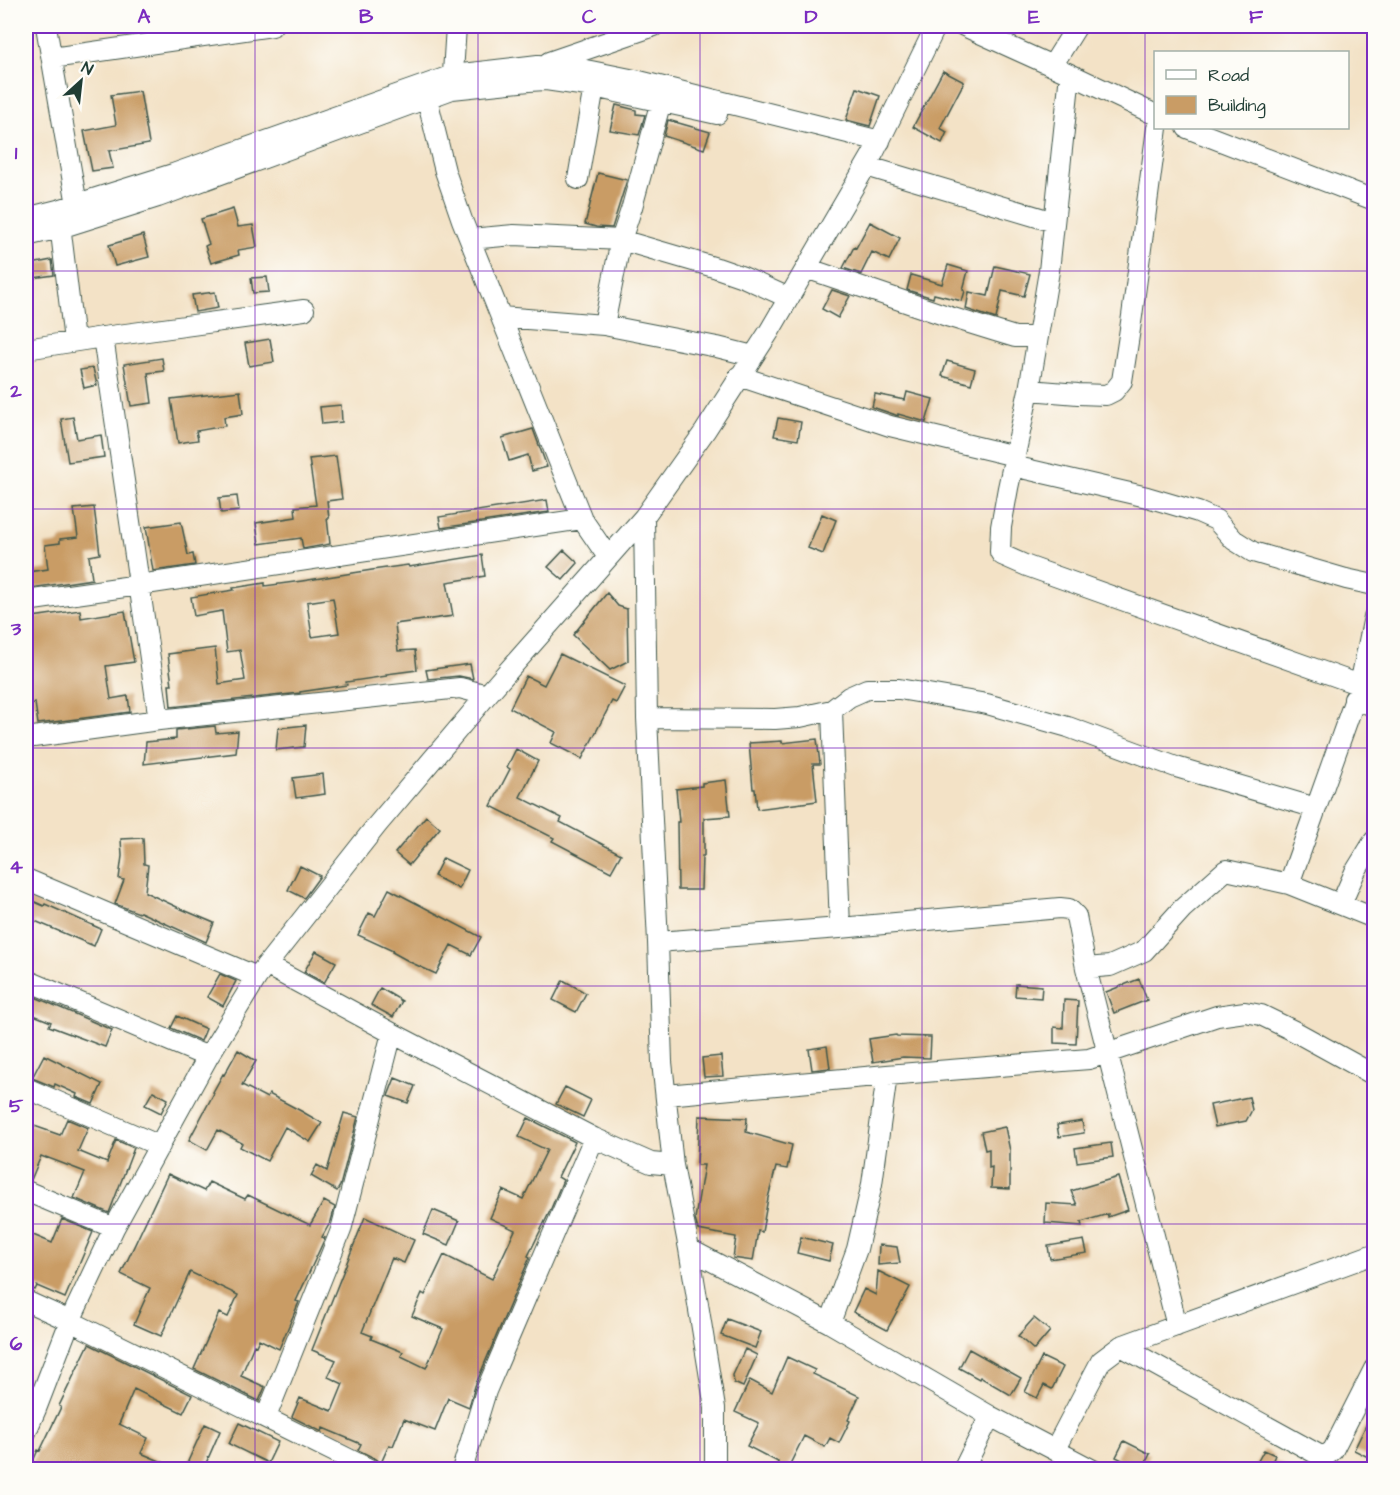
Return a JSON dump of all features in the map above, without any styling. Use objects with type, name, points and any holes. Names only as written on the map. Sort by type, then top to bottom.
[{"type":"street","points":[[46,26],[52,58],[75,341]]},
{"type":"street","points":[[52,58],[226,29],[272,26]]},
{"type":"street","points":[[452,82],[456,26]]},
{"type":"street","points":[[26,236],[65,214],[173,174],[452,82],[538,65],[654,26]]},
{"type":"street","points":[[26,1432],[31,1407],[114,1228],[208,1057],[262,971],[377,825],[487,695],[644,517],[705,431],[789,298],[873,153],[936,26]]},
{"type":"street","points":[[964,26],[1154,115]]},
{"type":"street","points":[[1052,66],[1077,26]]},
{"type":"street","points":[[538,65],[576,68],[595,79]]},
{"type":"street","points":[[1070,74],[1049,271],[1029,390],[1001,527],[1000,552],[1027,566],[1357,692],[1374,706]]},
{"type":"street","points":[[578,179],[595,79]]},
{"type":"street","points":[[26,218],[65,214],[158,197],[427,99],[452,82],[595,79],[663,94],[873,153],[1054,222]]},
{"type":"street","points":[[604,325],[621,240],[633,207],[663,94]]},
{"type":"street","points":[[427,99],[445,171],[462,220],[582,519],[608,557]]},
{"type":"street","points":[[1029,390],[1106,395],[1114,391],[1122,381],[1157,129]]},
{"type":"street","points":[[1190,129],[1374,200]]},
{"type":"street","points":[[470,239],[514,235],[621,240],[743,277],[789,298]]},
{"type":"street","points":[[806,268],[1015,337],[1038,337]]},
{"type":"street","points":[[26,349],[304,310]]},
{"type":"street","points":[[501,317],[604,325],[753,356]]},
{"type":"street","points":[[103,337],[159,720]]},
{"type":"street","points":[[739,376],[890,426],[1198,512],[1216,520],[1234,540],[1253,552],[1374,585]]},
{"type":"street","points":[[644,517],[647,718],[662,1062],[673,1165],[715,1408],[715,1470]]},
{"type":"street","points":[[26,601],[582,519]]},
{"type":"street","points":[[1289,884],[1357,692],[1374,617]]},
{"type":"street","points":[[26,738],[159,720],[460,688],[487,695]]},
{"type":"street","points":[[647,718],[775,719],[800,717],[832,710],[849,697],[867,689],[899,689],[987,704],[1068,727],[1176,767],[1316,808]]},
{"type":"street","points":[[832,710],[840,928]]},
{"type":"street","points":[[1341,904],[1355,873],[1374,842]]},
{"type":"street","points":[[1086,968],[1110,966],[1144,951],[1182,909],[1226,870],[1289,884],[1374,918]]},
{"type":"street","points":[[26,879],[262,971],[392,1033],[594,1138],[651,1162],[673,1165]]},
{"type":"street","points":[[658,942],[1069,909],[1076,915],[1086,968],[1177,1326]]},
{"type":"street","points":[[26,980],[208,1057]]},
{"type":"street","points":[[666,1095],[1089,1059],[1216,1016],[1245,1012],[1261,1016],[1294,1031],[1374,1075]]},
{"type":"street","points":[[266,1417],[341,1230],[392,1033]]},
{"type":"street","points":[[830,1323],[857,1249],[872,1184],[887,1075]]},
{"type":"street","points":[[26,1088],[160,1146]]},
{"type":"street","points":[[462,1470],[486,1391],[594,1138]]},
{"type":"street","points":[[26,1191],[114,1228]]},
{"type":"street","points":[[689,1249],[830,1323],[990,1416],[1093,1470]]},
{"type":"street","points":[[1055,1449],[1101,1361],[1120,1346],[1374,1254]]},
{"type":"street","points":[[26,1301],[371,1470]]},
{"type":"street","points":[[1120,1346],[1319,1455],[1327,1455],[1333,1450],[1374,1369]]},
{"type":"street","points":[[963,1470],[990,1416]]},
{"type":"building","points":[[943,71],[964,82],[940,128],[947,132],[942,143],[913,127]]},
{"type":"building","points":[[857,88],[880,96],[870,126],[846,120]]},
{"type":"building","points":[[140,91],[149,144],[109,151],[113,168],[92,171],[84,131],[116,125],[111,95]]},
{"type":"building","points":[[616,105],[636,110],[636,114],[645,115],[639,135],[610,130]]},
{"type":"building","points":[[668,120],[710,132],[704,149],[664,136]]},
{"type":"building","points":[[598,173],[627,180],[612,228],[585,224]]},
{"type":"building","points":[[233,209],[238,227],[253,225],[257,247],[238,250],[239,255],[211,263],[205,246],[209,244],[201,219]]},
{"type":"building","points":[[870,222],[900,238],[889,260],[872,252],[861,274],[843,268],[854,247],[856,248]]},
{"type":"building","points":[[143,235],[149,257],[115,266],[109,245]]},
{"type":"building","points":[[52,260],[54,275],[26,279],[26,265]]},
{"type":"building","points":[[948,265],[968,271],[962,301],[934,294],[933,298],[907,290],[911,275],[942,284]]},
{"type":"building","points":[[995,266],[1030,274],[1024,296],[1002,291],[996,319],[966,309],[969,292],[988,296]]},
{"type":"building","points":[[267,277],[269,292],[253,293],[251,278]]},
{"type":"building","points":[[832,290],[850,296],[838,318],[822,309]]},
{"type":"building","points":[[215,292],[218,308],[195,312],[192,295]]},
{"type":"building","points":[[270,339],[274,362],[249,366],[245,343]]},
{"type":"building","points":[[162,358],[164,371],[148,373],[152,403],[131,406],[124,364]]},
{"type":"building","points":[[947,361],[975,369],[971,384],[942,376]]},
{"type":"building","points":[[93,368],[97,385],[84,388],[80,370]]},
{"type":"building","points":[[240,391],[243,414],[224,417],[225,426],[196,431],[198,440],[178,443],[171,399]]},
{"type":"building","points":[[907,392],[933,399],[926,422],[872,407],[875,394],[905,400]]},
{"type":"building","points":[[341,405],[342,422],[322,424],[320,407]]},
{"type":"building","points":[[73,417],[77,439],[101,435],[104,457],[68,462],[61,419]]},
{"type":"building","points":[[778,418],[801,422],[798,440],[774,436]]},
{"type":"building","points":[[533,429],[547,467],[532,471],[528,455],[509,461],[502,438]]},
{"type":"building","points":[[336,456],[342,499],[327,501],[330,544],[303,549],[301,538],[259,544],[256,523],[296,517],[295,507],[316,505],[309,459]]},
{"type":"building","points":[[237,496],[239,511],[221,513],[219,498]]},
{"type":"building","points":[[547,500],[549,512],[441,528],[439,517]]},
{"type":"building","points":[[94,507],[100,554],[89,556],[92,579],[31,588],[28,572],[48,569],[45,545],[60,543],[60,539],[78,537],[74,509]]},
{"type":"building","points":[[822,514],[836,520],[823,554],[808,548]]},
{"type":"building","points":[[181,522],[188,555],[193,554],[195,565],[153,571],[146,527]]},
{"type":"building","points":[[564,550],[578,563],[563,580],[548,567]]},
{"type":"building","points":[[482,555],[485,576],[447,582],[453,616],[395,624],[398,651],[415,650],[417,670],[386,674],[387,676],[346,682],[347,685],[300,693],[171,707],[169,685],[172,685],[168,654],[215,648],[219,684],[245,680],[240,650],[227,652],[222,611],[194,616],[191,597],[265,583],[265,586],[408,565],[409,567]],"holes":[[[333,598],[339,633],[312,637],[307,602]]]},
{"type":"building","points":[[607,593],[618,606],[627,609],[628,661],[610,670],[573,635]]},
{"type":"building","points":[[80,610],[81,618],[125,611],[134,662],[106,666],[111,699],[128,696],[130,712],[38,724],[35,703],[30,704],[26,672],[26,618]]},
{"type":"building","points":[[560,654],[625,686],[616,703],[612,701],[582,759],[551,743],[556,732],[510,708],[526,676],[544,685]]},
{"type":"building","points":[[470,664],[473,679],[459,676],[428,679],[426,670]]},
{"type":"building","points":[[306,725],[304,747],[276,750],[278,728]]},
{"type":"building","points":[[215,726],[216,733],[238,731],[236,753],[144,764],[146,742],[176,739],[176,730]]},
{"type":"building","points":[[817,739],[820,764],[813,764],[817,801],[757,809],[749,743],[782,741],[782,743]]},
{"type":"building","points":[[516,749],[538,761],[520,797],[562,818],[560,822],[621,854],[611,872],[552,841],[554,838],[491,806],[510,769],[507,767]]},
{"type":"building","points":[[323,774],[325,794],[296,798],[293,778]]},
{"type":"building","points":[[726,780],[730,816],[704,818],[701,890],[678,890],[677,822],[679,822],[676,789]]},
{"type":"building","points":[[426,816],[440,828],[409,865],[395,853]]},
{"type":"building","points":[[143,838],[144,864],[148,865],[145,892],[214,923],[206,942],[140,912],[115,904],[124,880],[119,879],[122,856],[121,839]]},
{"type":"building","points":[[443,858],[468,870],[459,889],[434,876]]},
{"type":"building","points":[[300,866],[320,876],[304,898],[288,890]]},
{"type":"building","points":[[389,889],[481,937],[471,955],[451,945],[436,974],[358,935],[369,913],[375,916]]},
{"type":"building","points":[[26,898],[101,929],[94,946],[35,921],[26,944]]},
{"type":"building","points":[[316,951],[336,962],[324,983],[304,972]]},
{"type":"building","points":[[220,974],[236,981],[223,1006],[207,997]]},
{"type":"building","points":[[1139,979],[1147,1000],[1114,1013],[1106,992]]},
{"type":"building","points":[[563,980],[586,993],[576,1012],[553,1000]]},
{"type":"building","points":[[1016,984],[1042,986],[1041,998],[1015,996]]},
{"type":"building","points":[[380,988],[402,1001],[393,1017],[371,1005]]},
{"type":"building","points":[[28,994],[112,1030],[105,1047],[49,1026],[51,1022],[26,1012]]},
{"type":"building","points":[[1064,1000],[1078,1001],[1076,1044],[1054,1043],[1054,1027],[1063,1028]]},
{"type":"building","points":[[177,1016],[206,1029],[201,1041],[171,1028]]},
{"type":"building","points":[[896,1035],[931,1037],[930,1058],[903,1057],[873,1062],[869,1039]]},
{"type":"building","points":[[827,1046],[830,1068],[812,1070],[809,1049]]},
{"type":"building","points":[[238,1050],[256,1061],[242,1085],[267,1098],[269,1094],[322,1123],[310,1142],[285,1127],[267,1161],[240,1147],[242,1143],[218,1130],[207,1150],[189,1140],[213,1092]]},
{"type":"building","points":[[44,1055],[102,1084],[93,1104],[55,1084],[54,1087],[32,1078]]},
{"type":"building","points":[[721,1056],[723,1076],[704,1077],[702,1058]]},
{"type":"building","points":[[395,1078],[415,1086],[408,1103],[388,1096]]},
{"type":"building","points":[[565,1087],[591,1100],[583,1117],[556,1104]]},
{"type":"building","points":[[153,1091],[168,1099],[161,1113],[145,1105]]},
{"type":"building","points":[[1249,1097],[1252,1110],[1246,1121],[1215,1127],[1210,1105]]},
{"type":"building","points":[[344,1113],[358,1117],[337,1191],[311,1176],[317,1165],[327,1171]]},
{"type":"building","points":[[699,1116],[747,1118],[746,1132],[792,1145],[787,1169],[776,1167],[762,1232],[758,1231],[753,1261],[733,1258],[736,1237],[698,1230],[695,1219],[704,1165],[697,1165]]},
{"type":"building","points":[[528,1118],[575,1142],[558,1177],[563,1180],[528,1256],[530,1257],[475,1386],[469,1407],[448,1398],[435,1431],[404,1419],[393,1446],[389,1445],[381,1463],[358,1450],[361,1444],[323,1428],[322,1432],[292,1417],[300,1398],[332,1411],[343,1384],[328,1377],[336,1360],[312,1350],[365,1217],[414,1240],[404,1263],[392,1258],[362,1332],[372,1336],[371,1339],[403,1352],[401,1356],[426,1368],[443,1329],[412,1316],[422,1293],[425,1295],[444,1255],[492,1279],[515,1230],[490,1218],[503,1190],[523,1199],[547,1150],[519,1137]]},
{"type":"building","points":[[67,1119],[88,1128],[78,1151],[107,1163],[116,1140],[134,1148],[109,1213],[74,1198],[85,1172],[41,1156],[31,1180],[26,1179],[26,1123],[60,1135]]},
{"type":"building","points":[[1082,1121],[1084,1133],[1059,1137],[1057,1125]]},
{"type":"building","points":[[1005,1127],[1010,1151],[1010,1189],[991,1188],[992,1167],[989,1168],[989,1149],[985,1150],[981,1132]]},
{"type":"building","points":[[1111,1143],[1113,1157],[1077,1162],[1075,1148]]},
{"type":"building","points":[[168,1174],[204,1191],[209,1182],[245,1199],[248,1195],[310,1225],[324,1201],[335,1207],[331,1221],[322,1237],[325,1238],[296,1301],[299,1302],[279,1349],[259,1339],[256,1346],[254,1345],[241,1376],[265,1387],[259,1401],[194,1369],[219,1313],[228,1317],[238,1295],[190,1272],[161,1336],[134,1324],[150,1288],[121,1274]]},
{"type":"building","points":[[1118,1177],[1128,1210],[1108,1217],[1108,1214],[1081,1222],[1082,1226],[1045,1223],[1046,1203],[1077,1205],[1071,1191]]},
{"type":"building","points":[[433,1210],[459,1221],[449,1245],[423,1234]]},
{"type":"building","points":[[62,1219],[93,1232],[65,1298],[37,1286],[35,1290],[26,1286],[26,1232],[52,1243]]},
{"type":"building","points":[[801,1237],[833,1245],[829,1261],[797,1253]]},
{"type":"building","points":[[1084,1240],[1087,1253],[1050,1259],[1048,1246]]},
{"type":"building","points":[[879,1245],[897,1247],[900,1263],[878,1265]]},
{"type":"building","points":[[878,1271],[910,1287],[887,1330],[853,1312],[864,1289],[876,1295]]},
{"type":"building","points":[[1034,1318],[1050,1331],[1034,1350],[1018,1336]]},
{"type":"building","points":[[727,1319],[761,1332],[755,1348],[721,1335]]},
{"type":"building","points":[[89,1344],[192,1395],[183,1413],[134,1389],[119,1424],[148,1438],[141,1453],[181,1470],[29,1470],[61,1407],[59,1406]]},
{"type":"building","points":[[745,1349],[757,1355],[743,1387],[734,1383],[733,1375]]},
{"type":"building","points":[[969,1349],[1021,1378],[1011,1395],[959,1368]]},
{"type":"building","points":[[787,1357],[815,1370],[813,1374],[859,1396],[839,1443],[830,1438],[825,1447],[804,1436],[787,1470],[777,1470],[778,1462],[747,1446],[759,1423],[735,1412],[750,1380],[772,1392]]},
{"type":"building","points":[[1042,1357],[1063,1367],[1052,1389],[1044,1385],[1037,1398],[1025,1392]]},
{"type":"building","points":[[1374,1409],[1374,1460],[1354,1450]]},
{"type":"building","points":[[239,1423],[278,1442],[268,1463],[229,1444]]},
{"type":"building","points":[[205,1424],[220,1431],[203,1470],[184,1470]]},
{"type":"building","points":[[1124,1441],[1150,1454],[1142,1470],[1116,1457]]},
{"type":"building","points":[[1264,1450],[1275,1455],[1273,1460],[1292,1470],[1253,1470]]}]
